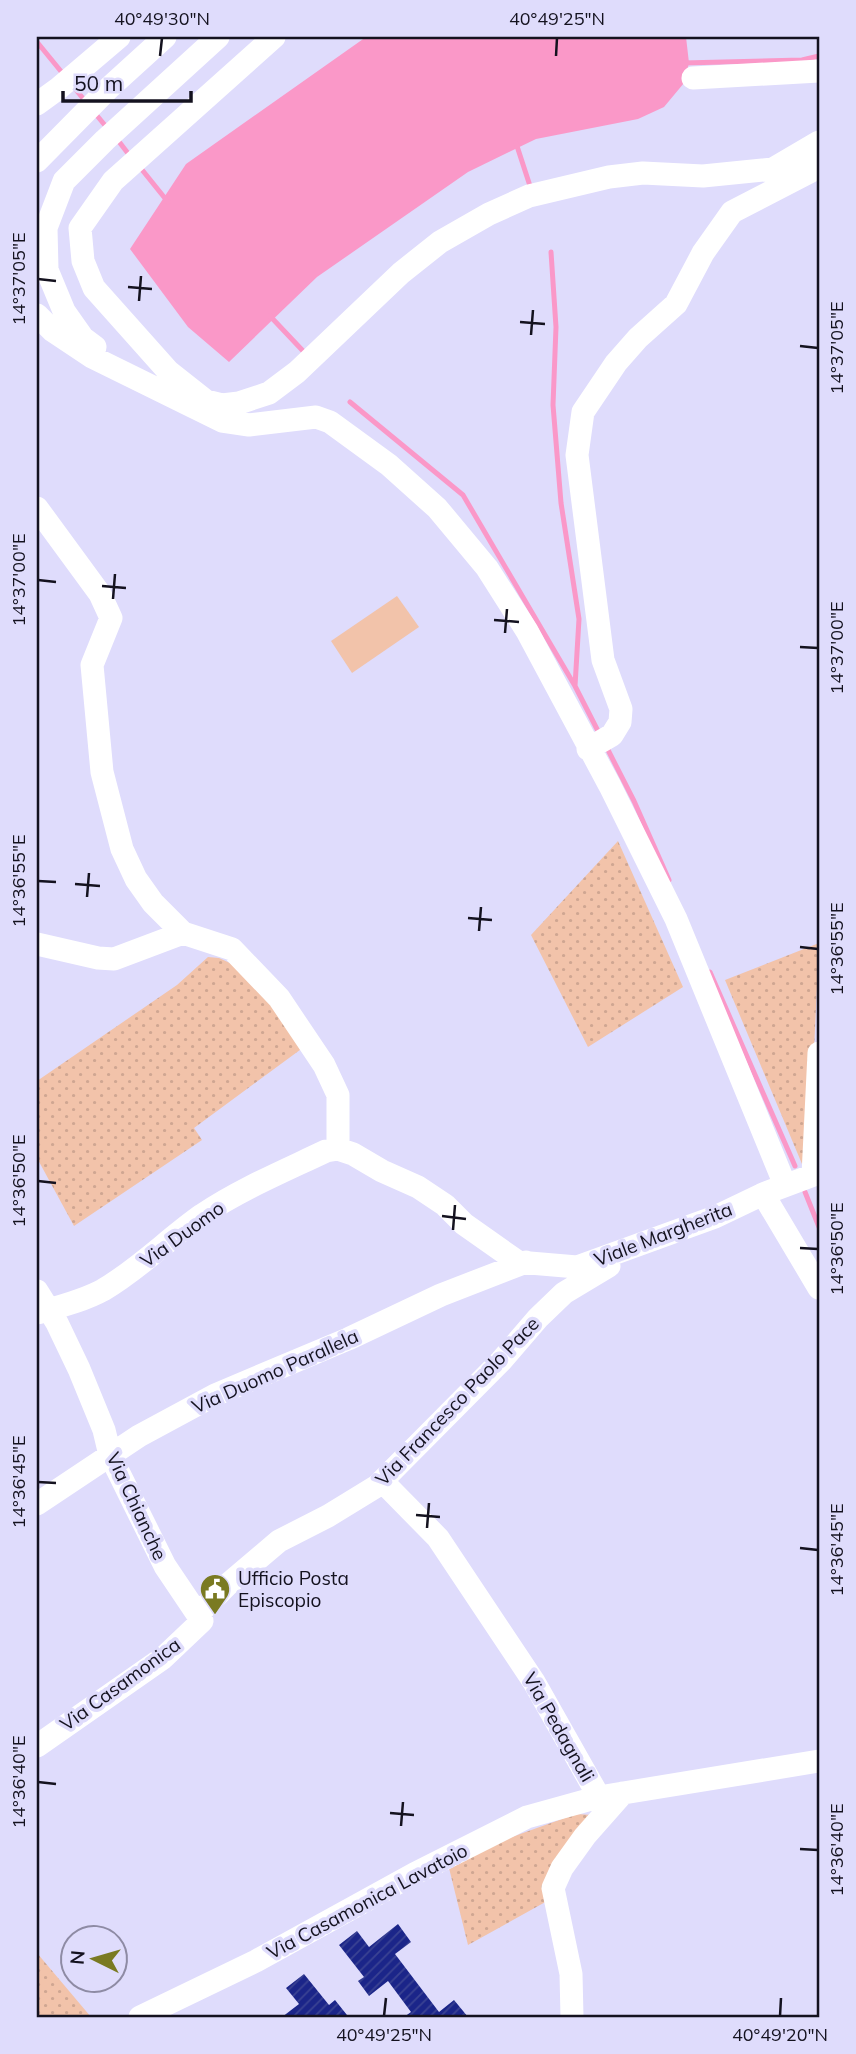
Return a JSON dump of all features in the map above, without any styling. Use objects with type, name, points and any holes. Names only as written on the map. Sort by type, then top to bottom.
[{"type":"street","points":[[37,104],[120,37]]},
{"type":"street","points":[[37,161],[90,106],[166,37]]},
{"type":"street","points":[[134,376],[83,338],[64,311],[47,270],[46,228],[64,181],[218,37]]},
{"type":"street","points":[[274,37],[113,180],[80,228],[83,261],[94,288],[168,371],[222,421],[249,425],[316,417],[330,422],[389,464],[436,508],[487,568],[599,743],[676,919],[785,1185]]},
{"type":"street","points":[[693,78],[819,71]]},
{"type":"street","points":[[37,316],[53,331],[92,357],[204,407],[231,404],[269,393],[297,372],[401,273],[439,242],[489,214],[529,196],[609,177],[643,173],[703,176],[773,169],[819,142]]},
{"type":"street","points":[[599,743],[620,722],[621,709],[603,660],[577,455],[583,412],[616,363],[638,338],[676,304],[703,253],[732,212],[819,167]]},
{"type":"street","points":[[37,508],[100,594],[111,618],[92,665],[102,772],[122,849],[136,879],[153,904],[183,933],[232,949],[278,998],[324,1065],[338,1095],[332,1150]]},
{"type":"street","points":[[37,944],[114,959],[183,933]]},
{"type":"street","points":[[816,1174],[819,1053]]},
{"type":"street","name":"Viale Margherita","points":[[332,1150],[353,1154],[418,1187],[517,1262],[578,1267],[715,1217],[763,1194],[816,1174]]},
{"type":"street","name":"Via Duomo","points":[[41,1305],[100,1292],[130,1273],[168,1240],[204,1214],[247,1189],[332,1150]]},
{"type":"street","points":[[763,1194],[819,1288]]},
{"type":"street","name":"Via Francesco Paolo Pace","points":[[200,1617],[226,1586],[279,1541],[328,1516],[382,1481],[564,1293],[651,1240]]},
{"type":"street","name":"Via Duomo Parallela","points":[[37,1504],[139,1436],[215,1395],[348,1339],[440,1295],[526,1262]]},
{"type":"street","name":"Via Chianche","points":[[41,1305],[91,1397],[110,1455],[165,1566],[200,1617]]},
{"type":"street","name":"Via Pedagnali","points":[[382,1481],[438,1538],[534,1682],[599,1797],[819,1761]]},
{"type":"street","name":"Via Casamonica","points":[[37,1746],[163,1658],[200,1617]]},
{"type":"street","points":[[572,2017],[571,1974],[553,1888],[562,1868],[585,1836],[623,1794]]},
{"type":"street","name":"Via Casamonica Lavatoio","points":[[140,2017],[256,1961],[414,1874],[527,1817],[599,1797]]},
{"type":"shaded area","points":[[366,37],[686,37],[689,63],[684,83],[664,107],[638,119],[536,139],[468,172],[317,277],[229,362],[188,327],[130,249],[186,164]]},
{"type":"shaded area","points":[[397,596],[419,627],[352,673],[331,641]]},
{"type":"shaded area","points":[[618,841],[683,987],[588,1047],[531,935]]},
{"type":"shaded area","points":[[819,943],[809,1158],[802,1164],[725,980]]},
{"type":"shaded area","points":[[208,957],[219,958],[243,969],[304,1047],[194,1128],[202,1140],[74,1226],[37,1158],[37,1081],[177,985]]},
{"type":"shaded area","points":[[576,1814],[593,1815],[549,1900],[468,1945],[449,1868],[509,1838]]},
{"type":"shaded area","points":[[37,1953],[60,1980],[60,1994],[72,1994],[91,2017],[37,2017]]},
{"type":"building","points":[[398,1924],[411,1942],[395,1954],[439,2012],[454,2000],[468,2017],[404,2017],[411,2012],[388,1981],[369,1996],[358,1981],[364,1977],[339,1945],[357,1931],[369,1947]]},
{"type":"building","points":[[304,1974],[329,2005],[335,2000],[347,2015],[282,2017],[299,2004],[286,1988]]},
{"type":"waterway","points":[[37,42],[64,75]]},
{"type":"waterway","points":[[683,63],[802,60],[819,56]]},
{"type":"waterway","points":[[72,85],[86,102]]},
{"type":"waterway","points":[[94,112],[108,129]]},
{"type":"waterway","points":[[117,139],[130,156]]},
{"type":"waterway","points":[[516,143],[531,189]]},
{"type":"waterway","points":[[139,166],[168,202]]},
{"type":"waterway","points":[[551,252],[556,327],[553,405],[561,503],[579,619],[575,686],[600,735]]},
{"type":"waterway","points":[[270,316],[304,352]]},
{"type":"waterway","points":[[350,402],[463,495],[575,686]]},
{"type":"waterway","points":[[606,746],[669,880]]},
{"type":"waterway","points":[[710,972],[795,1166]]},
{"type":"waterway","points":[[805,1192],[819,1227]]},
{"type":"place","name":"Ufficio Posta Episcopio","points":[[215,1616]]}]
